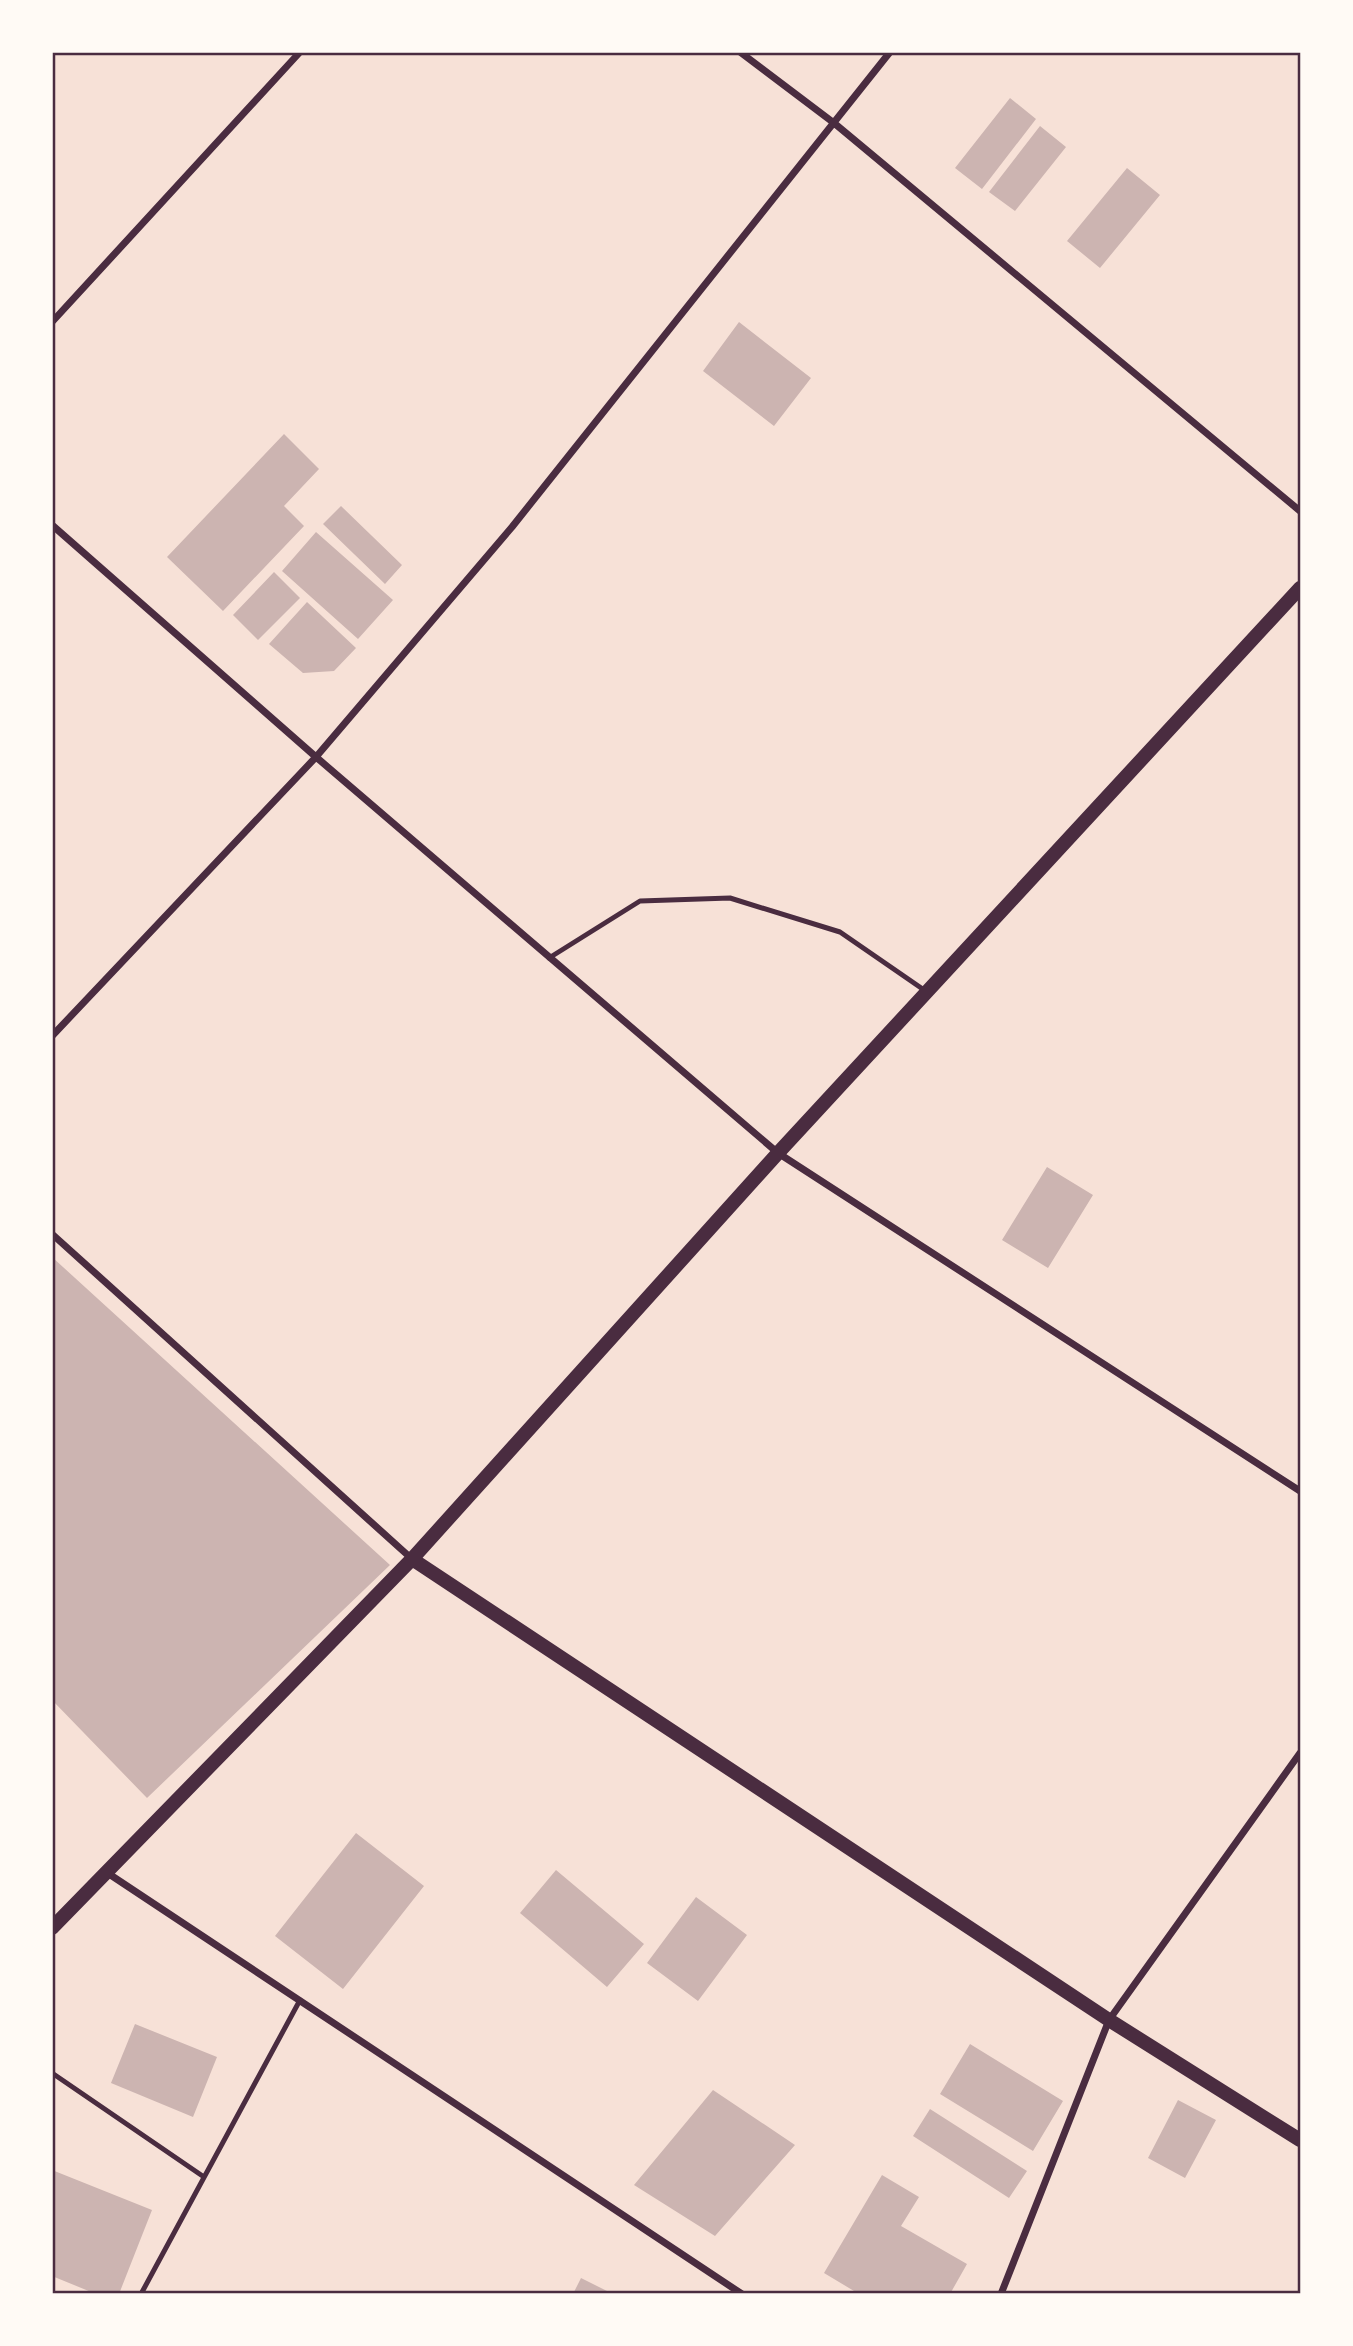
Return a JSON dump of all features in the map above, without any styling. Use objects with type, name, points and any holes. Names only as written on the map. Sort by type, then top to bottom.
[{"type":"main road","points":[[52,1928],[412,1559],[778,1153],[1300,588]]},
{"type":"main road","points":[[412,1559],[1109,2020],[1300,2140]]},
{"type":"street","points":[[52,322],[300,52]]},
{"type":"street","points":[[740,52],[834,123],[1300,511]]},
{"type":"street","points":[[52,1036],[316,757],[512,527],[890,52]]},
{"type":"street","points":[[52,525],[316,757],[778,1153],[1300,1491]]},
{"type":"street","points":[[52,1234],[412,1559]]},
{"type":"street","points":[[1001,2294],[1109,2020],[1300,1753]]},
{"type":"street","points":[[106,1872],[742,2294]]},
{"type":"lane","points":[[549,958],[640,901],[730,898],[839,932],[927,992]]},
{"type":"lane","points":[[141,2294],[299,2000]]},
{"type":"lane","points":[[52,2073],[204,2177]]},
{"type":"building","points":[[1010,98],[1036,119],[982,189],[955,168]]},
{"type":"building","points":[[1040,126],[1066,147],[1015,211],[989,192]]},
{"type":"building","points":[[1127,168],[1160,195],[1100,268],[1067,241]]},
{"type":"building","points":[[739,322],[811,378],[774,426],[703,371]]},
{"type":"building","points":[[284,434],[319,469],[284,506],[304,526],[223,611],[167,557]]},
{"type":"building","points":[[341,506],[402,565],[385,584],[323,524]]},
{"type":"building","points":[[316,532],[393,600],[358,639],[282,571]]},
{"type":"building","points":[[274,572],[300,598],[258,640],[233,615]]},
{"type":"building","points":[[307,602],[356,648],[334,671],[303,673],[269,644]]},
{"type":"building","points":[[1047,1167],[1093,1195],[1048,1268],[1002,1240]]},
{"type":"building","points":[[52,1257],[390,1565],[147,1798],[52,1700]]},
{"type":"building","points":[[356,1833],[424,1886],[343,1989],[275,1936]]},
{"type":"building","points":[[556,1870],[644,1944],[607,1987],[520,1913]]},
{"type":"building","points":[[696,1897],[747,1935],[698,2001],[647,1963]]},
{"type":"building","points":[[135,2024],[217,2057],[193,2117],[111,2083]]},
{"type":"building","points":[[970,2044],[1063,2101],[1033,2151],[940,2094]]},
{"type":"building","points":[[713,2090],[795,2145],[715,2236],[634,2185]]},
{"type":"building","points":[[1178,2100],[1216,2120],[1185,2178],[1148,2158]]},
{"type":"building","points":[[930,2109],[1027,2171],[1009,2198],[913,2136]]},
{"type":"building","points":[[52,2170],[152,2210],[119,2294],[96,2294],[52,2276]]},
{"type":"building","points":[[882,2175],[919,2197],[901,2226],[967,2264],[950,2294],[859,2294],[824,2273]]},
{"type":"building","points":[[581,2278],[613,2294],[573,2294]]}]
